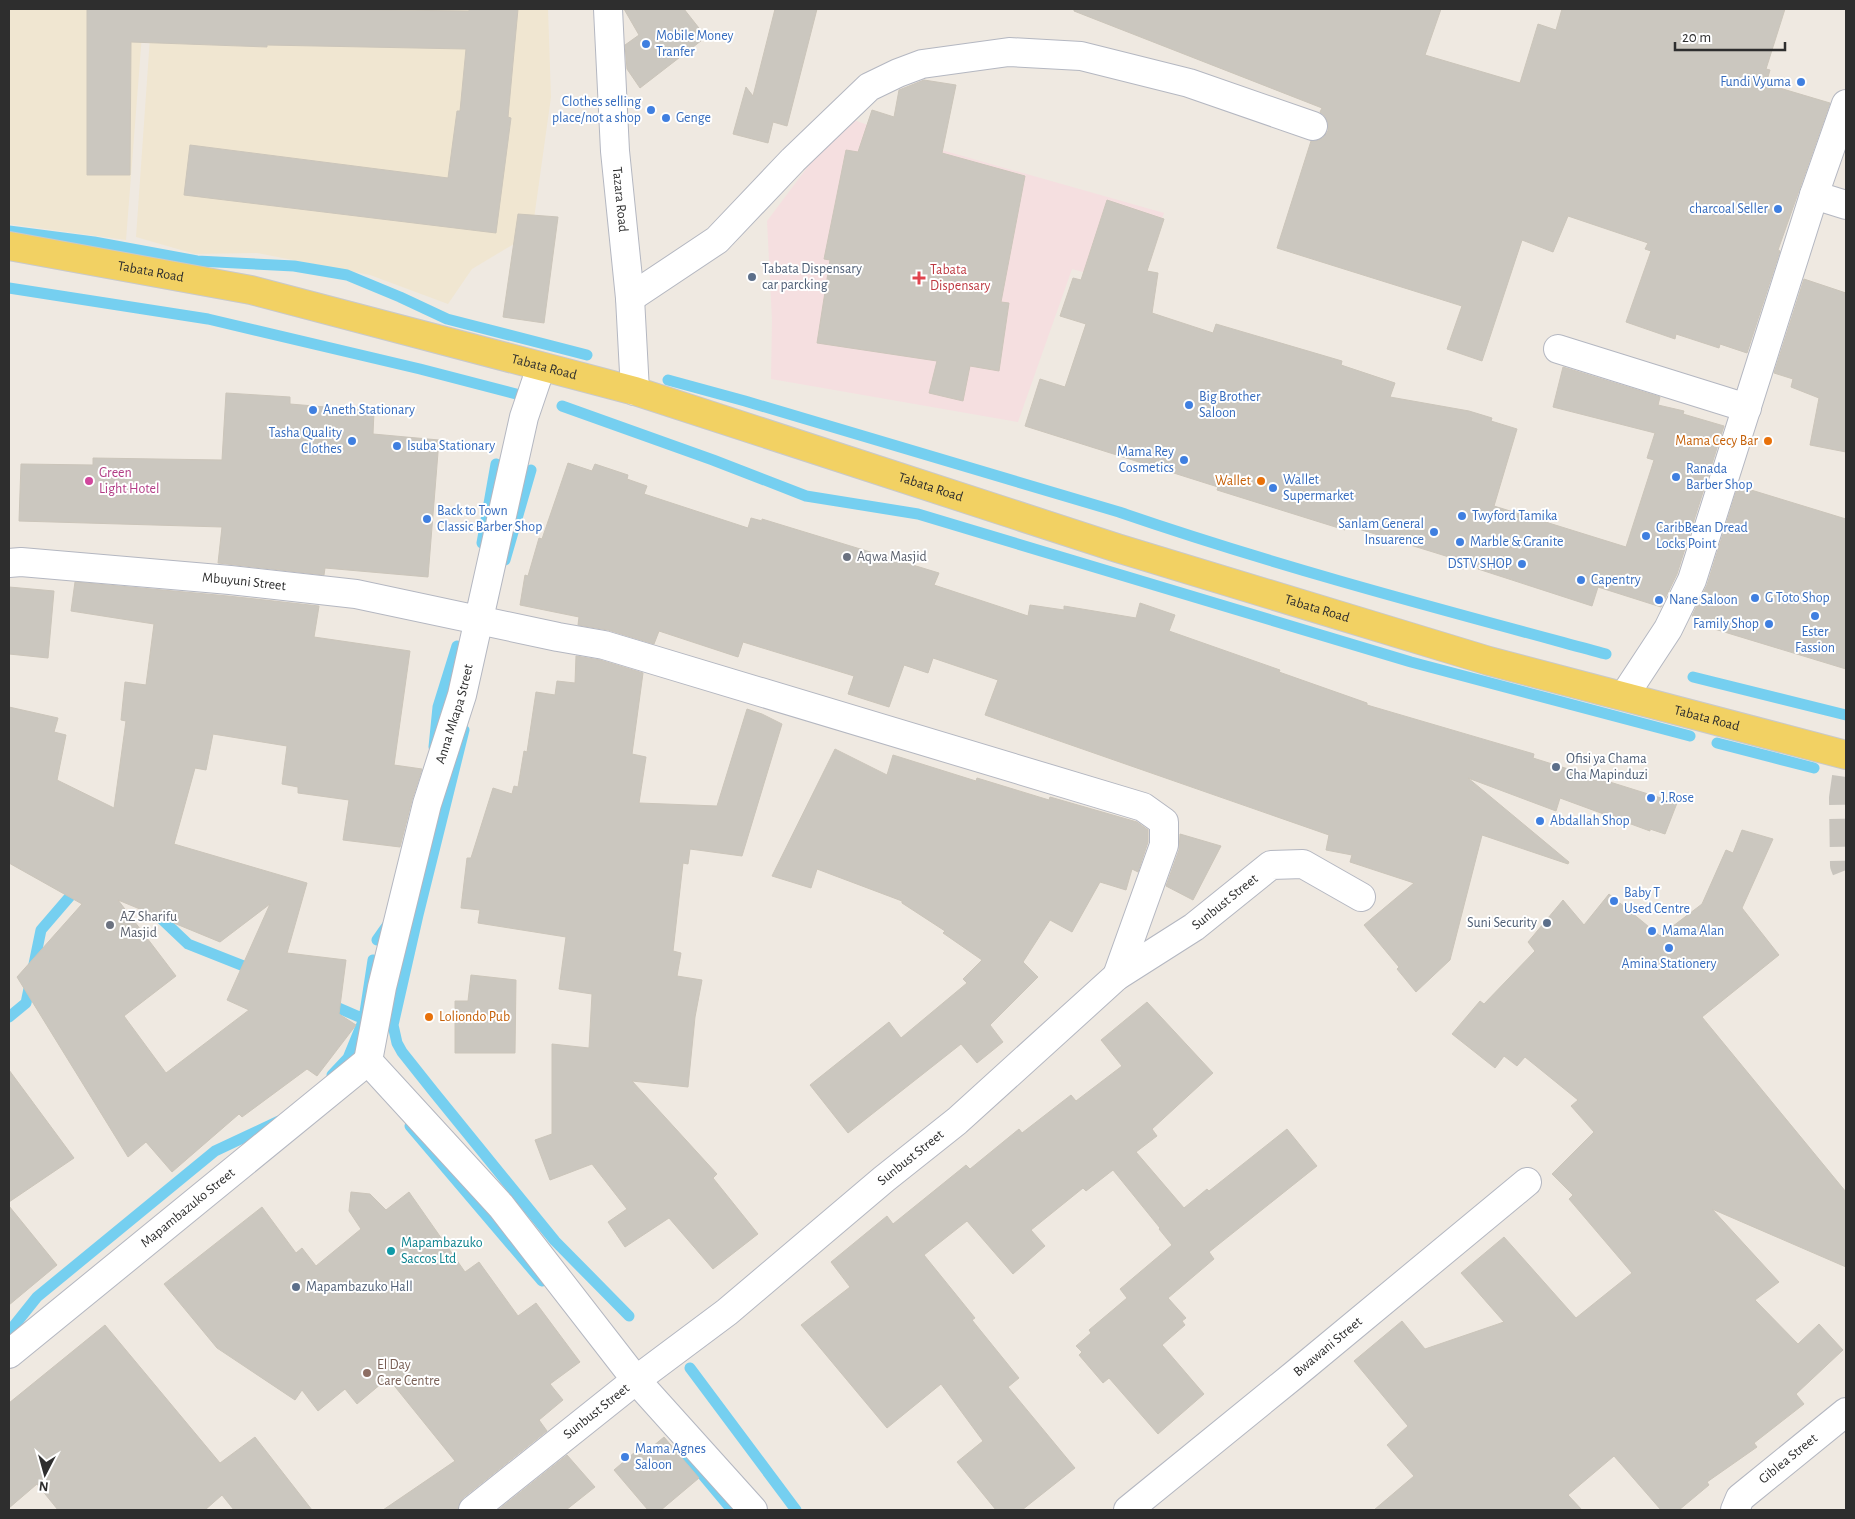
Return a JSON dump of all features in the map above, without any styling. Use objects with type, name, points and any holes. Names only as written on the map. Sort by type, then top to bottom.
[{"type":"main road","name":"Tabata Road","points":[[9,246],[251,290],[635,391],[1117,548],[1488,661],[1846,755]]},
{"type":"street","name":"Tazara Road","points":[[608,9],[615,151],[630,298],[635,391]]},
{"type":"street","points":[[630,298],[717,240],[793,160],[869,87],[922,64],[1009,52],[1081,56],[1189,83],[1313,126]]},
{"type":"street","points":[[1624,696],[1668,629],[1692,580],[1814,195],[1846,104]]},
{"type":"street","points":[[1814,195],[1846,205]]},
{"type":"street","points":[[1558,349],[1747,408]]},
{"type":"street","name":"Anna Mkapa Street","points":[[368,1061],[382,987],[427,804],[462,695],[524,417],[541,367]]},
{"type":"street","name":"Mbuyuni Street","points":[[9,563],[22,562],[230,580],[356,594],[604,645],[1143,807],[1164,822],[1164,845],[1117,976]]},
{"type":"street","name":"Sunbust Street","points":[[473,1510],[636,1380],[726,1312],[957,1120],[1117,976],[1194,927],[1271,865],[1303,864],[1361,897]]},
{"type":"street","points":[[368,1061],[501,1206],[636,1380],[753,1510]]},
{"type":"street","name":"Mapambazuko Street","points":[[9,1354],[368,1061]]},
{"type":"street","name":"Bwawani Street","points":[[1128,1510],[1526,1182]]},
{"type":"street","name":"Giblea Street","points":[[1735,1510],[1740,1498],[1846,1412]]},
{"type":"shaded area","points":[[9,9],[144,9],[126,240],[9,224]]},
{"type":"shaded area","points":[[152,9],[548,9],[551,97],[532,233],[472,269],[448,304],[370,275],[257,253],[195,254],[136,237]]},
{"type":"shaded area","name":"Tabata Dispensary","points":[[845,117],[931,147],[1164,213],[1138,287],[1072,269],[1018,422],[771,379],[772,320],[767,221]]},
{"type":"building","points":[[87,9],[469,11],[469,9],[518,9],[508,117],[511,118],[496,233],[184,195],[190,145],[448,178],[457,111],[460,111],[466,49],[267,45],[267,47],[131,42],[130,175],[87,175]]},
{"type":"building","points":[[624,9],[684,9],[706,37],[640,88],[627,69],[625,45],[639,35]]},
{"type":"building","points":[[775,9],[817,9],[787,126],[773,122],[768,143],[733,134],[746,87],[753,96]]},
{"type":"building","points":[[1074,9],[1441,9],[1425,55],[1520,83],[1538,24],[1556,30],[1562,9],[1785,9],[1766,69],[1770,70],[1766,84],[1830,103],[1778,250],[1780,251],[1747,353],[1720,344],[1719,348],[1676,334],[1675,339],[1626,322],[1651,251],[1645,249],[1648,243],[1568,216],[1553,252],[1522,240],[1482,361],[1447,349],[1462,306],[1277,248],[1311,141],[1323,138],[1328,131],[1328,123],[1325,116],[1320,112],[1322,108],[1074,11]]},
{"type":"building","points":[[924,80],[956,85],[942,153],[1025,176],[1001,302],[1009,303],[999,371],[970,366],[963,401],[929,393],[937,361],[817,343],[830,260],[824,259],[846,150],[858,152],[872,110],[894,117],[899,90]]},
{"type":"building","points":[[1107,200],[1164,219],[1147,271],[1158,273],[1152,313],[1213,333],[1216,324],[1342,361],[1341,365],[1395,383],[1390,397],[1469,411],[1492,418],[1491,421],[1517,429],[1494,506],[1626,547],[1654,460],[1647,458],[1655,433],[1553,407],[1563,367],[1660,397],[1658,405],[1684,411],[1683,414],[1724,426],[1677,574],[1661,607],[1598,587],[1592,606],[1478,569],[1479,567],[1449,557],[1346,525],[1345,530],[1217,490],[1218,487],[1025,426],[1040,379],[1065,387],[1086,324],[1060,316],[1073,278],[1081,280]]},
{"type":"building","points":[[518,214],[558,217],[544,323],[503,317]]},
{"type":"building","points":[[1804,279],[1846,293],[1846,452],[1810,445],[1819,398],[1791,387],[1793,379],[1774,373]]},
{"type":"building","points":[[226,393],[290,397],[290,404],[374,411],[373,434],[439,440],[428,577],[325,568],[324,575],[218,563],[222,527],[19,521],[21,464],[93,465],[93,458],[222,460]]},
{"type":"building","points":[[568,463],[592,471],[595,464],[628,475],[627,479],[647,486],[644,494],[748,528],[751,518],[762,521],[762,519],[939,573],[934,585],[1028,616],[1030,605],[1064,610],[1064,606],[1136,618],[1140,603],[1175,615],[1169,631],[1280,670],[1279,672],[1367,703],[1367,705],[1534,754],[1533,758],[1677,803],[1665,834],[1650,829],[1650,831],[1560,798],[1556,811],[1468,778],[1569,862],[1568,864],[1482,835],[1450,960],[1416,992],[1397,969],[1399,967],[1364,925],[1414,883],[1350,862],[1352,855],[1326,850],[1329,835],[985,715],[998,680],[933,658],[928,673],[904,665],[889,707],[848,694],[854,676],[743,642],[738,657],[659,631],[654,644],[608,630],[578,625],[579,617],[520,605],[525,575],[528,576],[539,538],[542,539]]},
{"type":"building","points":[[1738,486],[1846,519],[1846,669],[1698,624],[1699,619],[1692,616],[1707,585]]},
{"type":"building","points":[[75,582],[319,606],[314,637],[410,651],[394,765],[422,769],[400,847],[343,840],[349,800],[298,793],[298,787],[282,784],[287,746],[213,734],[206,770],[195,768],[174,844],[307,883],[287,953],[346,960],[339,1014],[356,1025],[317,1076],[307,1069],[242,1117],[239,1114],[172,1172],[146,1142],[128,1157],[17,977],[82,904],[9,863],[9,707],[58,718],[54,732],[66,735],[57,780],[114,808],[126,721],[121,720],[125,682],[146,685],[154,624],[71,611]],"holes":[[[118,900],[220,942],[270,904],[227,1000],[249,1010],[166,1073],[124,1016],[176,976]]]},
{"type":"building","points":[[9,587],[54,591],[48,658],[9,654]]},
{"type":"building","points":[[576,656],[600,660],[643,673],[632,754],[646,757],[639,803],[717,806],[747,709],[782,724],[742,856],[690,849],[688,864],[683,863],[673,951],[681,953],[677,976],[702,980],[695,1017],[688,1087],[632,1081],[717,1174],[713,1178],[758,1234],[713,1269],[669,1218],[625,1247],[608,1222],[627,1209],[592,1164],[550,1180],[535,1140],[552,1134],[552,1044],[589,1048],[592,994],[559,989],[566,937],[478,923],[480,910],[461,908],[467,858],[471,858],[493,788],[512,794],[514,786],[518,787],[524,751],[527,752],[536,692],[555,695],[557,681],[575,683]]},
{"type":"building","points":[[835,749],[887,775],[893,755],[976,781],[977,778],[1049,800],[1050,797],[1137,822],[1148,830],[1148,842],[1138,872],[1132,869],[1126,890],[1100,882],[1072,932],[1050,920],[1023,962],[1038,977],[990,1025],[1003,1042],[977,1063],[961,1044],[848,1133],[810,1085],[889,1022],[901,1038],[967,983],[963,979],[982,960],[943,933],[945,931],[902,903],[902,901],[817,869],[811,888],[772,876]]},
{"type":"building","points":[[1742,830],[1773,839],[1742,908],[1779,955],[1702,1017],[1846,1192],[1846,1267],[1712,1209],[1779,1282],[1755,1300],[1798,1344],[1819,1324],[1843,1350],[1796,1394],[1804,1404],[1754,1443],[1757,1447],[1707,1482],[1709,1485],[1679,1510],[1661,1510],[1614,1456],[1568,1495],[1582,1510],[1374,1510],[1414,1476],[1387,1445],[1408,1426],[1354,1361],[1402,1321],[1425,1349],[1504,1322],[1461,1273],[1504,1237],[1576,1318],[1632,1273],[1569,1199],[1573,1195],[1552,1174],[1594,1132],[1571,1106],[1578,1100],[1525,1057],[1517,1066],[1504,1056],[1495,1068],[1452,1034],[1480,1001],[1484,1004],[1535,951],[1528,942],[1563,900],[1584,925],[1609,894],[1660,936],[1702,904],[1726,850],[1733,853]]},
{"type":"building","points":[[1180,834],[1221,846],[1193,900],[1166,886],[1179,850]]},
{"type":"building","points":[[471,975],[516,980],[515,1053],[455,1053],[455,1001],[468,1001]]},
{"type":"building","points":[[1147,1002],[1213,1073],[1152,1129],[1157,1136],[1136,1152],[1184,1208],[1207,1189],[1209,1191],[1287,1129],[1317,1166],[1209,1252],[1214,1259],[1168,1298],[1186,1318],[1182,1321],[1185,1325],[1162,1345],[1204,1394],[1158,1434],[1109,1378],[1103,1383],[1079,1355],[1082,1352],[1076,1346],[1091,1333],[1089,1330],[1127,1298],[1120,1289],[1172,1245],[1113,1170],[1086,1191],[1083,1188],[1031,1230],[1045,1246],[1013,1274],[967,1221],[924,1255],[975,1318],[972,1320],[1019,1378],[1008,1387],[1075,1468],[1022,1510],[996,1510],[957,1462],[983,1441],[941,1384],[887,1428],[801,1325],[850,1287],[831,1262],[887,1216],[893,1224],[966,1165],[970,1169],[1019,1129],[1022,1133],[1071,1095],[1076,1101],[1122,1066],[1101,1040]]},
{"type":"building","points":[[9,1070],[74,1158],[9,1202]]},
{"type":"building","points":[[351,1192],[370,1194],[386,1210],[409,1192],[465,1272],[479,1262],[518,1316],[536,1303],[580,1362],[550,1384],[563,1400],[539,1420],[547,1431],[463,1498],[458,1510],[383,1510],[455,1461],[388,1378],[357,1404],[345,1389],[318,1411],[302,1390],[295,1400],[217,1348],[164,1284],[262,1207],[296,1253],[302,1248],[316,1266],[361,1229],[349,1211]]},
{"type":"building","points":[[9,1206],[57,1265],[9,1305]]},
{"type":"building","points":[[105,1325],[220,1463],[255,1437],[312,1510],[234,1510],[222,1495],[205,1510],[58,1510],[37,1484],[9,1508],[9,1403]]},
{"type":"building","points":[[664,1437],[699,1478],[661,1510],[648,1510],[614,1470],[642,1446],[646,1452]]},
{"type":"building","points":[[567,1455],[595,1487],[566,1510],[498,1510]]},
{"type":"waterway","points":[[9,231],[94,242],[197,261],[294,266],[347,275],[447,319],[587,355]]},
{"type":"waterway","points":[[9,288],[208,319],[420,369],[520,395]]},
{"type":"waterway","points":[[668,380],[1119,512],[1300,569],[1606,654]]},
{"type":"waterway","points":[[562,406],[713,460],[806,496],[918,514],[1411,662],[1690,736]]},
{"type":"waterway","points":[[482,543],[496,464]]},
{"type":"waterway","points":[[505,560],[531,470]]},
{"type":"waterway","points":[[434,747],[438,707],[457,646]]},
{"type":"waterway","points":[[1693,677],[1846,715]]},
{"type":"waterway","points":[[464,730],[393,1025],[397,1043],[433,1091],[555,1241],[629,1316]]},
{"type":"waterway","points":[[1717,743],[1814,768]]},
{"type":"waterway","points":[[9,1017],[26,1003],[41,930],[78,887]]},
{"type":"waterway","points":[[149,907],[188,944],[256,971]]},
{"type":"waterway","points":[[377,940],[389,923]]},
{"type":"waterway","points":[[327,1003],[364,1019],[373,960]]},
{"type":"waterway","points":[[332,1075],[348,1058],[364,1019]]},
{"type":"waterway","points":[[9,1332],[37,1297],[215,1151],[279,1121]]},
{"type":"waterway","points":[[410,1126],[542,1281]]},
{"type":"waterway","points":[[690,1368],[796,1510]]},
{"type":"waterway","points":[[686,1455],[732,1510]]},
{"type":"tunnel","points":[[1846,777],[1843,798],[1844,865],[1846,870]]},
{"type":"place","name":"Mobile Money Tranfer","points":[[646,44]]},
{"type":"place","name":"Fundi Vyuma","points":[[1801,82]]},
{"type":"place","name":"Clothes selling place/not a shop","points":[[651,110]]},
{"type":"place","name":"Genge","points":[[666,118]]},
{"type":"place","name":"charcoal Seller","points":[[1778,209]]},
{"type":"place","name":"Tabata Dispensary car parcking","points":[[752,277]]},
{"type":"place","name":"Tabata Dispensary","points":[[919,278]]},
{"type":"place","name":"Big Brother Saloon","points":[[1189,405]]},
{"type":"place","name":"Aneth Stationary","points":[[313,410]]},
{"type":"place","name":"Tasha Quality Clothes","points":[[352,441]]},
{"type":"place","name":"Mama Cecy Bar","points":[[1768,441]]},
{"type":"place","name":"Isuba Stationary","points":[[397,446]]},
{"type":"place","name":"Mama Rey Cosmetics","points":[[1184,460]]},
{"type":"place","name":"Ranada Barber Shop","points":[[1676,477]]},
{"type":"place","name":"Green Light Hotel","points":[[89,481]]},
{"type":"place","name":"Wallet","points":[[1261,481]]},
{"type":"place","name":"Wallet Supermarket","points":[[1273,488]]},
{"type":"place","name":"Twyford Tamika","points":[[1462,516]]},
{"type":"place","name":"Back to Town Classic Barber Shop","points":[[427,519]]},
{"type":"place","name":"Sanlam General Insuarence","points":[[1434,532]]},
{"type":"place","name":"CaribBean Dread Locks Point","points":[[1646,536]]},
{"type":"place","name":"Marble & Granite","points":[[1460,542]]},
{"type":"place","name":"Aqwa Masjid","points":[[847,557]]},
{"type":"place","name":"DSTV SHOP","points":[[1522,564]]},
{"type":"place","name":"Capentry","points":[[1581,580]]},
{"type":"place","name":"G Toto Shop","points":[[1755,598]]},
{"type":"place","name":"Nane Saloon","points":[[1659,600]]},
{"type":"place","name":"Ester Fassion","points":[[1815,616]]},
{"type":"place","name":"Family Shop","points":[[1769,624]]},
{"type":"place","name":"Ofisi ya Chama Cha Mapinduzi","points":[[1556,767]]},
{"type":"place","name":"J.Rose","points":[[1651,798]]},
{"type":"place","name":"Abdallah Shop","points":[[1540,821]]},
{"type":"place","name":"Baby T Used Centre","points":[[1614,901]]},
{"type":"place","name":"Suni Security","points":[[1547,923]]},
{"type":"place","name":"AZ Sharifu Masjid","points":[[110,925]]},
{"type":"place","name":"Mama Alan","points":[[1652,931]]},
{"type":"place","name":"Amina Stationery","points":[[1669,948]]},
{"type":"place","name":"Loliondo Pub","points":[[429,1017]]},
{"type":"place","name":"Mapambazuko Saccos Ltd","points":[[391,1251]]},
{"type":"place","name":"Mapambazuko Hall","points":[[296,1287]]},
{"type":"place","name":"El Day Care Centre","points":[[367,1373]]},
{"type":"place","name":"Mama Agnes Saloon","points":[[625,1457]]}]
